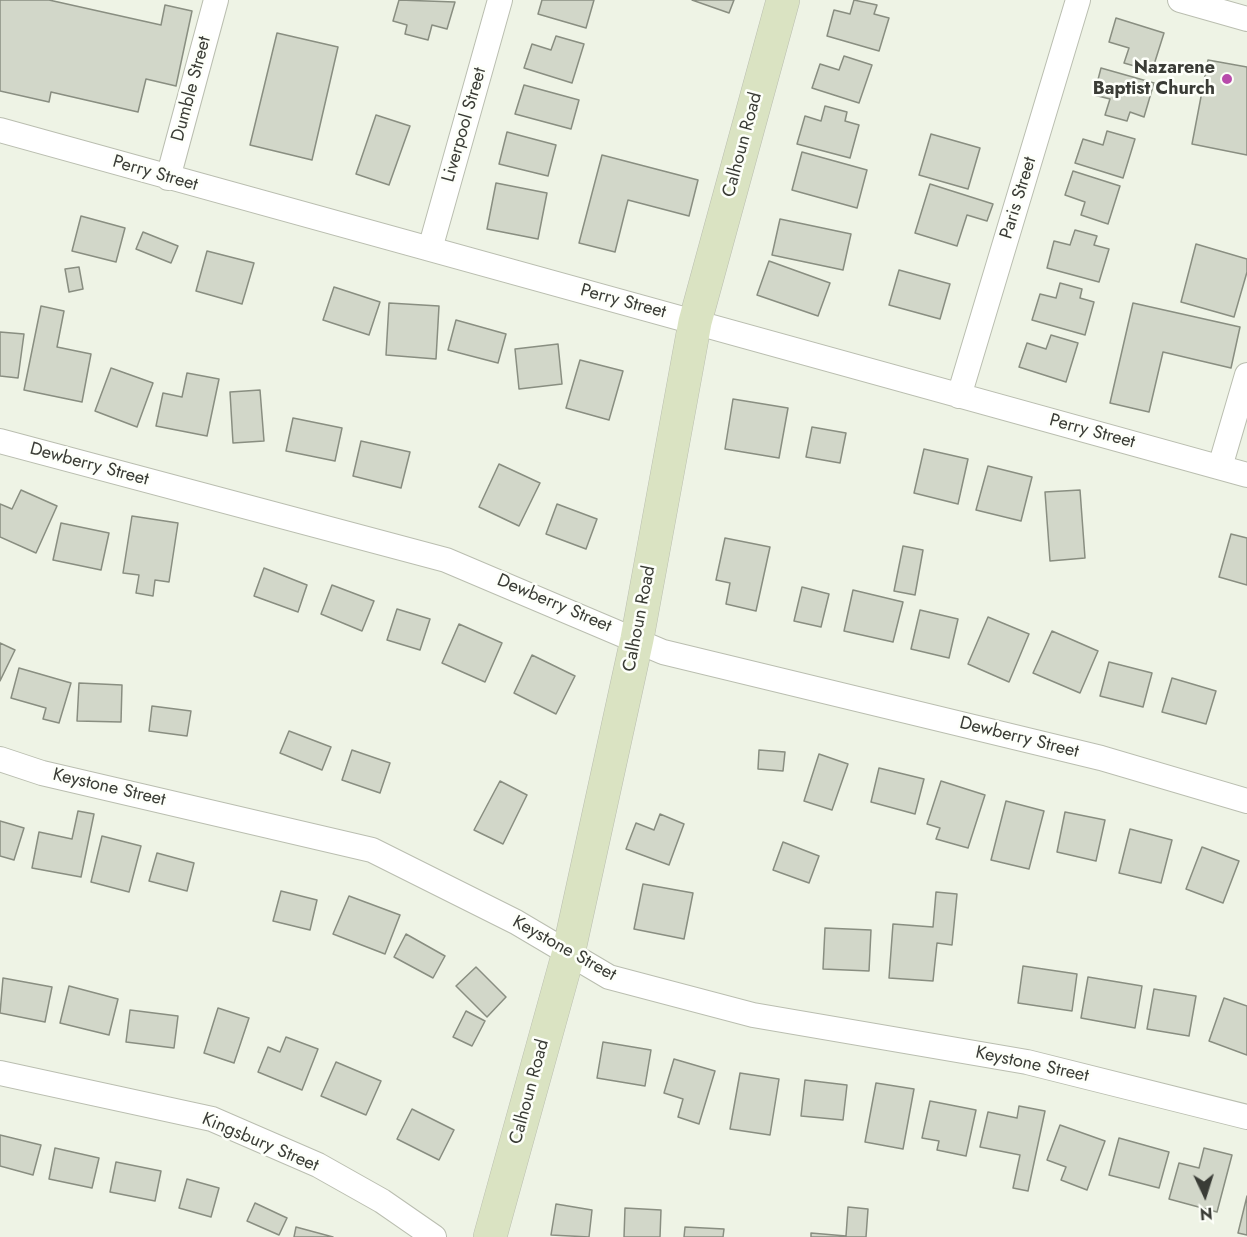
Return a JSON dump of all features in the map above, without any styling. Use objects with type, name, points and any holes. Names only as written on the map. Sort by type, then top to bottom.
[{"type":"street","name":"Dumble Street","points":[[168,178],[216,0]]},
{"type":"street","name":"Liverpool Street","points":[[430,249],[500,0]]},
{"type":"street","name":"Calhoun Road","points":[[490,1237],[568,955],[637,639],[695,322],[783,0]]},
{"type":"street","name":"Paris Street","points":[[959,396],[1078,0]]},
{"type":"street","points":[[1180,0],[1247,19]]},
{"type":"street","name":"Perry Street","points":[[0,130],[1247,475]]},
{"type":"street","points":[[1220,467],[1247,375]]},
{"type":"street","name":"Dewberry Street","points":[[0,441],[446,560],[637,639],[663,652],[1101,758],[1247,801]]},
{"type":"street","name":"Keystone Street","points":[[0,759],[42,773],[372,850],[516,922],[568,955],[609,977],[753,1016],[1027,1062],[1247,1117]]},
{"type":"street","name":"Kingsbury Street","points":[[0,1073],[212,1119],[318,1165],[382,1201],[434,1237]]},
{"type":"building","points":[[0,0],[49,0],[161,25],[165,5],[192,11],[176,86],[146,79],[138,112],[51,92],[49,102],[0,91]]},
{"type":"building","points":[[399,0],[455,2],[447,29],[432,25],[428,40],[405,34],[407,25],[393,21]]},
{"type":"building","points":[[542,0],[594,0],[586,28],[538,14]]},
{"type":"building","points":[[692,0],[734,0],[729,13]]},
{"type":"building","points":[[854,0],[877,5],[874,14],[889,18],[879,51],[827,36],[834,10],[850,14]]},
{"type":"building","points":[[1116,18],[1164,33],[1152,71],[1124,63],[1129,48],[1109,42]]},
{"type":"building","points":[[277,33],[338,47],[312,160],[250,145]]},
{"type":"building","points":[[556,36],[584,44],[572,83],[524,68],[532,44],[551,50]]},
{"type":"building","points":[[844,56],[872,65],[859,103],[812,88],[820,64],[839,70]]},
{"type":"building","points":[[1208,60],[1247,67],[1247,155],[1192,144]]},
{"type":"building","points":[[1101,68],[1154,83],[1144,117],[1130,112],[1127,121],[1105,115],[1110,99],[1094,95]]},
{"type":"building","points":[[524,85],[579,100],[571,129],[515,114]]},
{"type":"building","points":[[825,106],[847,112],[845,121],[859,125],[850,158],[797,144],[805,116],[821,121]]},
{"type":"building","points":[[376,115],[410,126],[389,185],[356,174]]},
{"type":"building","points":[[1107,131],[1135,139],[1123,178],[1075,163],[1083,139],[1103,145]]},
{"type":"building","points":[[507,132],[556,145],[548,176],[499,164]]},
{"type":"building","points":[[931,134],[980,148],[968,189],[919,175]]},
{"type":"building","points":[[802,152],[867,170],[857,208],[792,190]]},
{"type":"building","points":[[602,155],[698,180],[689,216],[628,200],[615,252],[579,243]]},
{"type":"building","points":[[1073,171],[1120,186],[1108,224],[1081,215],[1085,202],[1065,195]]},
{"type":"building","points":[[496,183],[547,193],[538,239],[487,229]]},
{"type":"building","points":[[930,184],[993,204],[987,221],[967,215],[957,246],[915,233]]},
{"type":"building","points":[[81,216],[125,228],[116,262],[72,251]]},
{"type":"building","points":[[780,219],[851,234],[843,270],[772,255]]},
{"type":"building","points":[[1075,230],[1097,236],[1094,245],[1109,249],[1099,282],[1047,268],[1054,241],[1070,245]]},
{"type":"building","points":[[143,232],[178,246],[171,263],[136,249]]},
{"type":"building","points":[[1196,244],[1247,259],[1247,272],[1234,317],[1181,302]]},
{"type":"building","points":[[207,251],[254,263],[242,304],[196,291]]},
{"type":"building","points":[[769,261],[830,283],[818,316],[757,295]]},
{"type":"building","points":[[79,267],[83,289],[69,292],[65,269]]},
{"type":"building","points":[[899,270],[950,284],[940,319],[889,305]]},
{"type":"building","points":[[1060,283],[1082,289],[1080,298],[1094,302],[1085,335],[1032,320],[1040,294],[1056,298]]},
{"type":"building","points":[[334,287],[380,302],[369,335],[323,320]]},
{"type":"building","points":[[389,303],[439,306],[436,359],[386,355]]},
{"type":"building","points":[[1133,303],[1240,327],[1231,368],[1163,352],[1149,412],[1110,403]]},
{"type":"building","points":[[41,306],[64,311],[57,347],[91,354],[82,402],[24,390]]},
{"type":"building","points":[[456,320],[506,334],[498,363],[448,350]]},
{"type":"building","points":[[0,332],[24,334],[18,378],[0,376]]},
{"type":"building","points":[[1051,335],[1078,343],[1066,382],[1019,367],[1027,343],[1046,349]]},
{"type":"building","points":[[558,344],[562,384],[519,389],[515,349]]},
{"type":"building","points":[[580,360],[623,371],[609,420],[566,408]]},
{"type":"building","points":[[111,368],[153,383],[137,427],[95,411]]},
{"type":"building","points":[[187,373],[219,379],[207,436],[156,426],[163,393],[182,397]]},
{"type":"building","points":[[260,390],[264,441],[233,443],[230,392]]},
{"type":"building","points":[[733,399],[788,408],[779,458],[725,449]]},
{"type":"building","points":[[293,418],[342,428],[335,461],[286,451]]},
{"type":"building","points":[[812,427],[846,433],[840,463],[806,457]]},
{"type":"building","points":[[361,441],[410,452],[401,488],[353,476]]},
{"type":"building","points":[[924,449],[968,459],[958,504],[914,493]]},
{"type":"building","points":[[499,464],[540,483],[519,526],[479,507]]},
{"type":"building","points":[[988,466],[1032,477],[1021,521],[976,510]]},
{"type":"building","points":[[21,490],[57,506],[36,553],[0,537],[0,504],[12,509]]},
{"type":"building","points":[[1080,490],[1085,558],[1050,561],[1045,492]]},
{"type":"building","points":[[557,504],[597,519],[586,549],[546,534]]},
{"type":"building","points":[[132,516],[178,523],[169,582],[155,580],[153,596],[136,593],[139,575],[123,573]]},
{"type":"building","points":[[61,523],[109,533],[101,570],[53,560]]},
{"type":"building","points":[[1231,534],[1247,538],[1247,585],[1219,577]]},
{"type":"building","points":[[725,538],[770,547],[756,611],[726,604],[730,583],[716,580]]},
{"type":"building","points":[[903,546],[923,550],[915,595],[894,591]]},
{"type":"building","points":[[264,568],[307,585],[298,612],[254,596]]},
{"type":"building","points":[[332,585],[374,601],[362,631],[321,614]]},
{"type":"building","points":[[802,587],[829,594],[821,627],[794,621]]},
{"type":"building","points":[[853,590],[903,602],[893,642],[844,631]]},
{"type":"building","points":[[397,609],[430,619],[420,650],[387,640]]},
{"type":"building","points":[[920,610],[958,619],[949,658],[911,649]]},
{"type":"building","points":[[988,617],[1029,634],[1009,682],[968,664]]},
{"type":"building","points":[[459,624],[502,643],[485,682],[442,663]]},
{"type":"building","points":[[1052,631],[1098,651],[1080,693],[1033,673]]},
{"type":"building","points":[[0,643],[15,650],[0,681]]},
{"type":"building","points":[[532,655],[575,676],[556,714],[514,693]]},
{"type":"building","points":[[1109,662],[1152,673],[1143,707],[1100,696]]},
{"type":"building","points":[[19,668],[71,683],[59,723],[43,719],[46,708],[11,698]]},
{"type":"building","points":[[1172,678],[1216,691],[1206,724],[1162,712]]},
{"type":"building","points":[[79,683],[122,685],[121,722],[77,721]]},
{"type":"building","points":[[152,706],[191,711],[187,736],[149,731]]},
{"type":"building","points":[[289,731],[331,747],[322,770],[280,753]]},
{"type":"building","points":[[352,750],[390,763],[380,793],[342,780]]},
{"type":"building","points":[[759,750],[785,752],[783,771],[758,769]]},
{"type":"building","points":[[819,754],[848,764],[832,810],[804,801]]},
{"type":"building","points":[[879,768],[924,779],[915,814],[871,802]]},
{"type":"building","points":[[500,781],[527,795],[503,844],[474,830]]},
{"type":"building","points":[[941,781],[985,795],[968,848],[936,839],[940,828],[927,824]]},
{"type":"building","points":[[1006,801],[1044,811],[1029,869],[991,860]]},
{"type":"building","points":[[78,811],[94,814],[81,877],[32,868],[39,832],[72,839]]},
{"type":"building","points":[[1065,812],[1105,820],[1096,861],[1057,852]]},
{"type":"building","points":[[660,814],[684,824],[669,865],[626,849],[636,823],[654,830]]},
{"type":"building","points":[[0,821],[24,828],[14,860],[0,856]]},
{"type":"building","points":[[1130,829],[1172,840],[1161,883],[1119,873]]},
{"type":"building","points":[[102,836],[141,846],[129,892],[91,882]]},
{"type":"building","points":[[783,842],[819,856],[809,883],[773,870]]},
{"type":"building","points":[[1202,847],[1239,861],[1223,903],[1186,889]]},
{"type":"building","points":[[157,853],[194,863],[187,891],[149,881]]},
{"type":"building","points":[[643,884],[693,893],[684,939],[634,929]]},
{"type":"building","points":[[281,891],[317,900],[310,930],[273,921]]},
{"type":"building","points":[[936,892],[957,894],[952,945],[937,943],[933,981],[889,978],[893,924],[933,927]]},
{"type":"building","points":[[349,896],[400,915],[385,954],[333,934]]},
{"type":"building","points":[[825,928],[871,930],[869,971],[823,969]]},
{"type":"building","points":[[406,934],[445,956],[433,978],[394,957]]},
{"type":"building","points":[[1023,966],[1077,974],[1072,1011],[1018,1003]]},
{"type":"building","points":[[476,967],[506,997],[487,1017],[456,986]]},
{"type":"building","points":[[1088,977],[1142,986],[1135,1028],[1081,1018]]},
{"type":"building","points":[[3,978],[52,987],[45,1022],[0,1013]]},
{"type":"building","points":[[69,986],[118,999],[109,1035],[60,1023]]},
{"type":"building","points":[[1154,989],[1196,996],[1189,1036],[1147,1029]]},
{"type":"building","points":[[1224,998],[1247,1006],[1247,1055],[1209,1041]]},
{"type":"building","points":[[218,1008],[249,1018],[234,1063],[204,1053]]},
{"type":"building","points":[[130,1010],[178,1016],[174,1048],[126,1042]]},
{"type":"building","points":[[466,1011],[485,1021],[472,1046],[453,1037]]},
{"type":"building","points":[[286,1037],[318,1049],[302,1090],[258,1072],[268,1047],[280,1052]]},
{"type":"building","points":[[603,1042],[651,1050],[645,1086],[597,1078]]},
{"type":"building","points":[[674,1059],[715,1071],[699,1124],[678,1117],[683,1099],[664,1093]]},
{"type":"building","points":[[336,1062],[381,1081],[366,1115],[321,1096]]},
{"type":"building","points":[[740,1073],[779,1079],[770,1135],[730,1129]]},
{"type":"building","points":[[805,1080],[847,1085],[843,1120],[801,1116]]},
{"type":"building","points":[[876,1083],[914,1089],[903,1149],[865,1142]]},
{"type":"building","points":[[930,1101],[976,1110],[966,1156],[937,1150],[939,1141],[922,1138]]},
{"type":"building","points":[[1019,1106],[1045,1111],[1028,1191],[1013,1188],[1020,1155],[980,1147],[988,1112],[1017,1118]]},
{"type":"building","points":[[412,1109],[454,1130],[439,1160],[397,1139]]},
{"type":"building","points":[[1060,1125],[1105,1141],[1087,1190],[1061,1180],[1066,1167],[1047,1160]]},
{"type":"building","points":[[0,1135],[41,1145],[33,1175],[0,1166]]},
{"type":"building","points":[[1119,1138],[1169,1152],[1159,1188],[1109,1175]]},
{"type":"building","points":[[55,1148],[99,1158],[92,1188],[49,1179]]},
{"type":"building","points":[[1204,1148],[1232,1155],[1217,1212],[1169,1199],[1179,1163],[1199,1168]]},
{"type":"building","points":[[116,1162],[161,1171],[155,1201],[110,1192]]},
{"type":"building","points":[[187,1179],[219,1188],[211,1217],[179,1208]]},
{"type":"building","points":[[1247,1196],[1247,1235],[1238,1233]]},
{"type":"building","points":[[255,1203],[287,1218],[279,1235],[247,1221]]},
{"type":"building","points":[[556,1204],[592,1210],[589,1237],[551,1235]]},
{"type":"building","points":[[848,1207],[868,1209],[866,1237],[811,1237],[811,1233],[846,1236]]},
{"type":"building","points":[[625,1208],[661,1210],[660,1237],[624,1237]]},
{"type":"building","points":[[296,1227],[333,1237],[294,1237]]},
{"type":"building","points":[[685,1227],[724,1229],[723,1237],[684,1237]]},
{"type":"place","name":"Nazarene Baptist Church","points":[[1227,79]]}]
